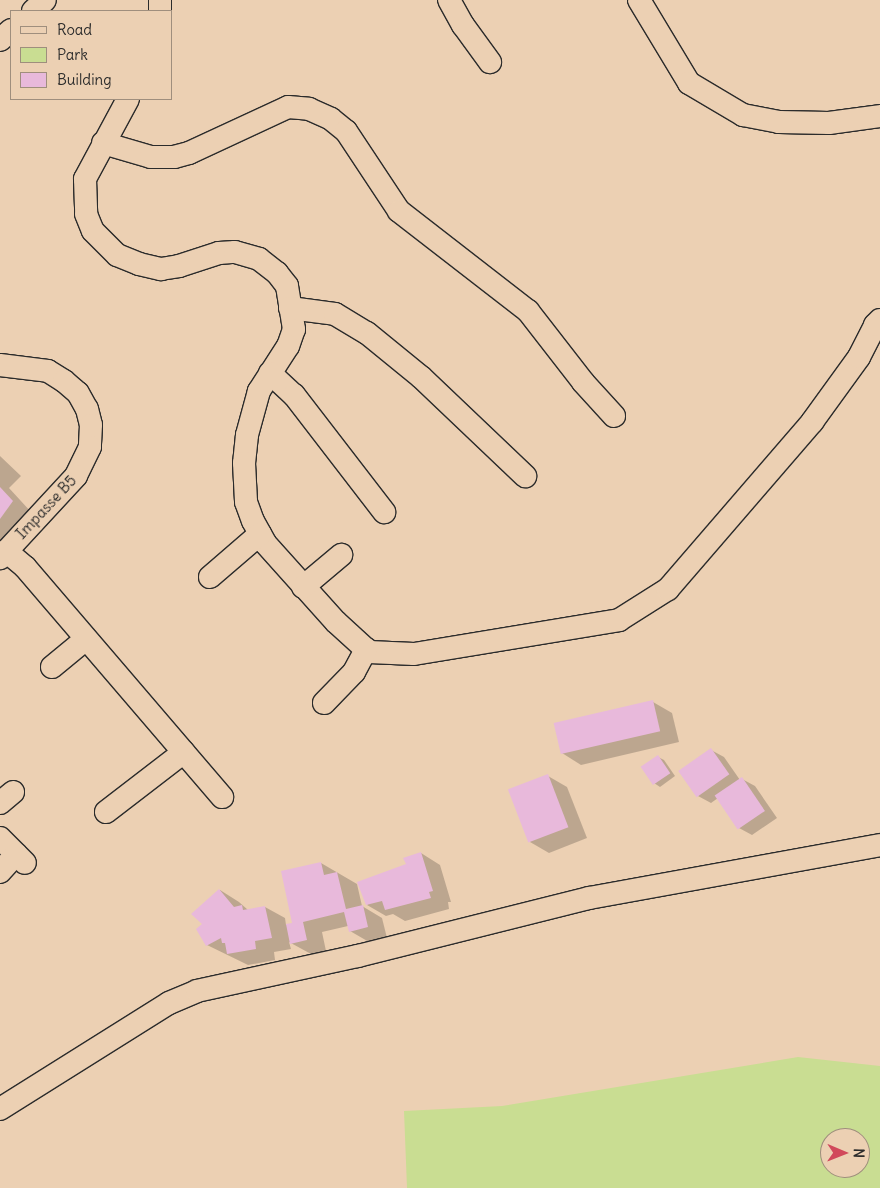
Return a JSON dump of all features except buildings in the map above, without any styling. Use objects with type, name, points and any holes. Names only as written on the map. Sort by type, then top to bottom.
[{"type":"street","points":[[34,10],[45,0]]},
{"type":"street","points":[[449,0],[463,25],[490,62]]},
{"type":"street","points":[[639,0],[689,83],[743,115],[779,122],[829,123],[880,116]]},
{"type":"street","points":[[0,40],[10,31]]},
{"type":"street","points":[[127,100],[85,179],[86,214],[93,231],[107,247],[126,260],[161,268],[179,266],[219,253],[235,252],[259,259],[277,273],[287,286],[294,329],[288,346],[259,391],[247,435],[244,463],[246,502],[260,534],[303,587],[336,622],[370,652],[414,654],[619,620],[668,589],[812,422],[860,357],[874,325],[880,320]]},
{"type":"street","points":[[103,143],[151,157],[174,158],[189,153],[288,107],[309,109],[331,119],[346,131],[399,211],[528,311],[583,382],[614,416]]},
{"type":"street","points":[[290,308],[335,314],[367,334],[421,377],[525,476]]},
{"type":"street","name":"Impasse B5","points":[[0,364],[48,371],[56,376],[78,393],[87,409],[91,424],[90,447],[76,476],[3,554]]},
{"type":"street","points":[[270,373],[294,395],[384,512]]},
{"type":"street","points":[[210,577],[260,534]]},
{"type":"street","points":[[3,554],[25,567],[222,797]]},
{"type":"street","points":[[303,587],[341,554]]},
{"type":"street","points":[[52,667],[86,639]]},
{"type":"street","points":[[324,703],[354,672],[366,649]]},
{"type":"street","points":[[106,812],[184,752]]},
{"type":"street","points":[[0,838],[21,859],[0,872]]},
{"type":"street","points":[[0,1109],[161,1008],[197,991],[368,954],[589,898],[880,845]]},
{"type":"green space","points":[[798,1057],[880,1066],[880,1188],[407,1188],[404,1111],[502,1106]]}]
